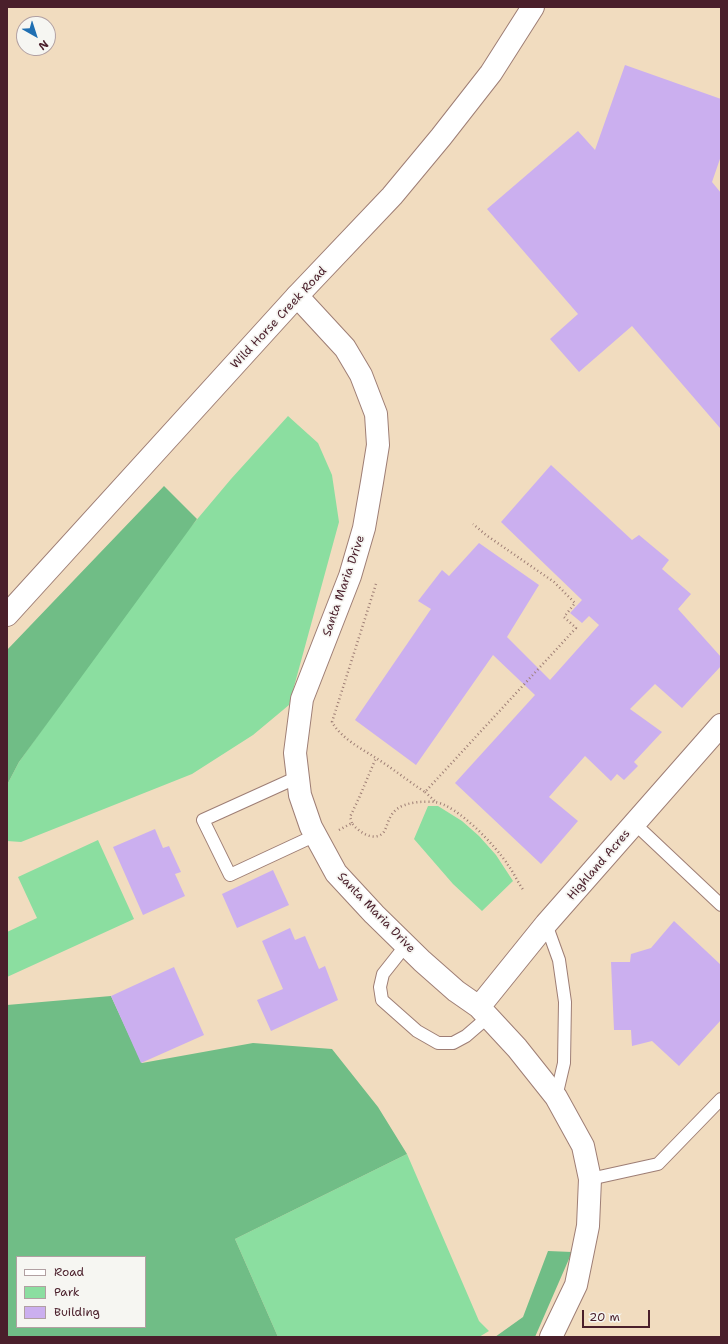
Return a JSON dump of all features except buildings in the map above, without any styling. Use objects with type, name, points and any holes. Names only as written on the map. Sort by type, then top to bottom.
[{"type":"street","name":"Wild Horse Creek Road","points":[[7,615],[297,296],[392,196],[442,137],[491,73],[533,7]]},
{"type":"street","name":"Santa Maria Drive","points":[[297,296],[345,348],[361,375],[376,414],[378,445],[364,528],[350,576],[302,699],[295,753],[300,795],[311,828],[336,873],[406,945],[456,991],[484,1012],[517,1048],[556,1097],[583,1146],[590,1179],[588,1226],[576,1285],[551,1337]]},
{"type":"street","name":"Highland Acres","points":[[484,1012],[546,924],[721,725]]},
{"type":"lane","points":[[298,777],[203,820],[230,875],[316,836]]},
{"type":"lane","points":[[635,824],[721,905]]},
{"type":"lane","points":[[546,924],[560,960],[565,1002],[564,1063],[556,1097]]},
{"type":"lane","points":[[406,945],[384,974],[380,987],[382,1000],[417,1031],[438,1043],[453,1043],[466,1036],[484,1012]]},
{"type":"lane","points":[[590,1179],[658,1164],[721,1098]]},
{"type":"path","points":[[425,792],[576,628],[564,617],[575,603],[554,582],[486,535],[474,524]]},
{"type":"path","points":[[376,584],[332,722],[336,729],[364,752],[376,758],[425,792],[436,802]]},
{"type":"path","points":[[376,758],[350,816],[352,824],[356,829],[367,836],[378,836],[384,832],[391,815],[398,808],[409,804],[436,802],[448,806],[472,824],[498,851],[524,891]]},
{"type":"path","points":[[338,831],[352,824]]},
{"type":"green space","points":[[288,416],[318,443],[332,475],[339,522],[289,705],[253,735],[192,774],[21,842],[7,841],[7,785],[19,762],[162,561],[231,479]]},
{"type":"green space","points":[[164,486],[197,519],[19,762],[7,785],[7,650]]},
{"type":"green space","points":[[428,806],[438,806],[462,821],[479,836],[496,855],[513,881],[482,911],[453,884],[414,839]]},
{"type":"green space","points":[[98,840],[134,919],[7,977],[7,932],[37,918],[18,877]]},
{"type":"green space","points":[[111,996],[142,1063],[253,1043],[332,1049],[378,1107],[407,1154],[235,1239],[278,1337],[7,1337],[7,1005]]},
{"type":"green space","points":[[407,1154],[479,1321],[489,1331],[479,1337],[278,1337],[235,1239]]},
{"type":"green space","points":[[548,1251],[572,1252],[535,1337],[495,1337],[523,1317]]}]
